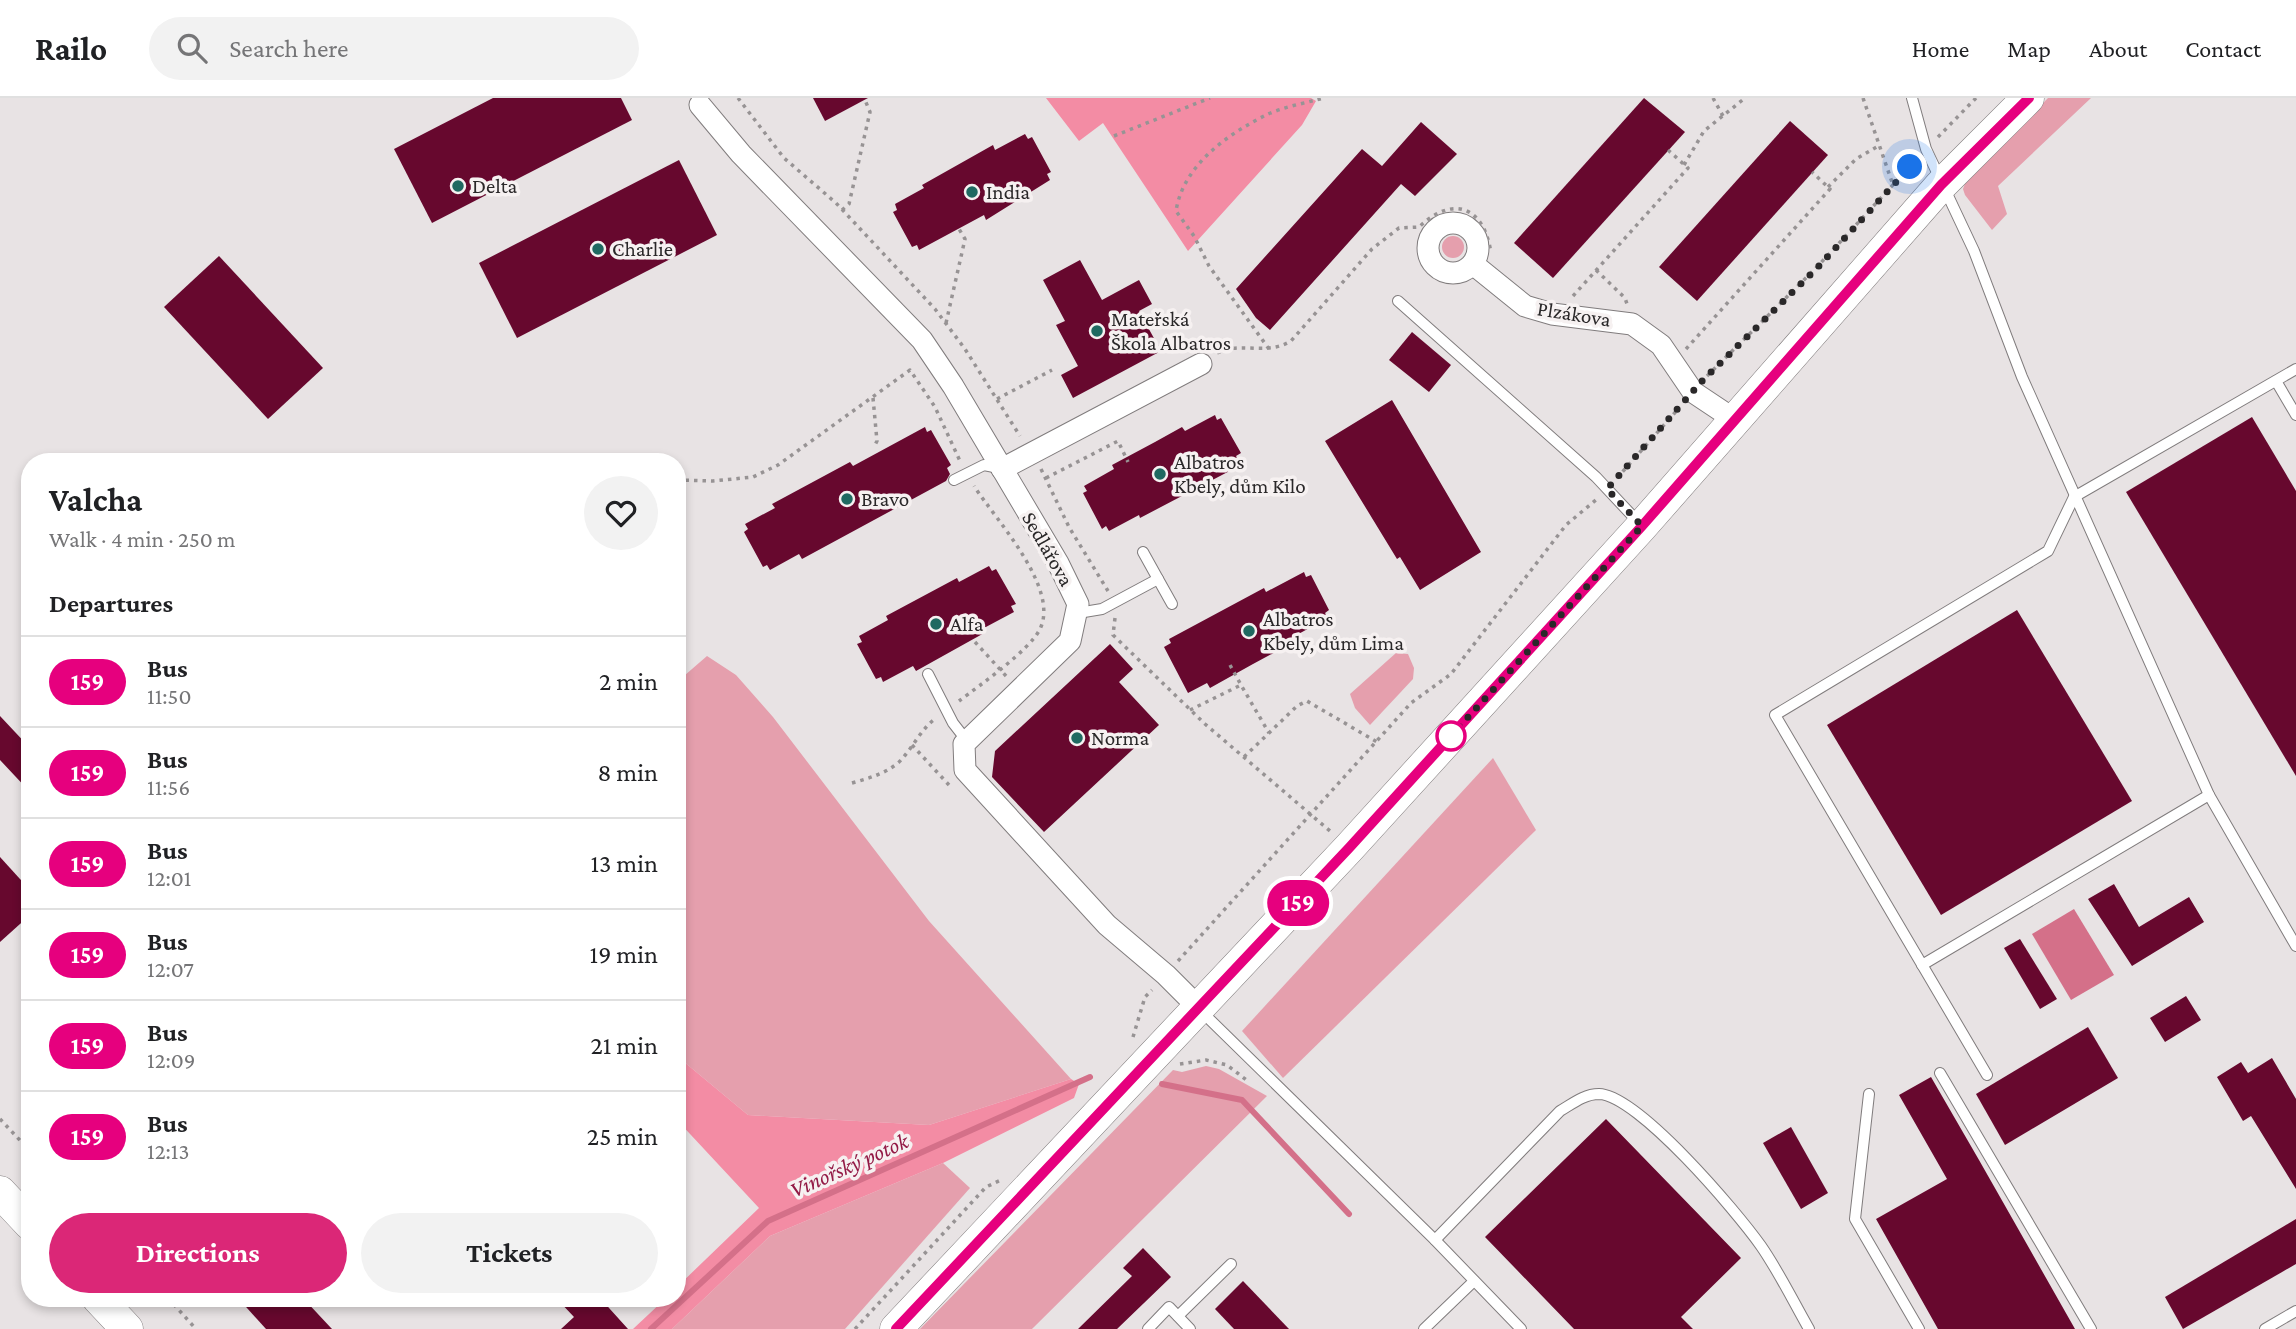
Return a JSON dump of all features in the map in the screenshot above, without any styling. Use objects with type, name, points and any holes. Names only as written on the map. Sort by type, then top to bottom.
[{"type":"street","points":[[896,1329],[1199,1008],[1642,526],[1941,185],[2028,98]]},
{"type":"street","name":"Sedlářova","points":[[700,105],[741,154],[922,340],[953,386],[1058,563],[1078,604],[1070,641],[967,740]]},
{"type":"street","name":"Plzákova","points":[[1482,262],[1525,306],[1552,314],[1632,324],[1661,345],[1693,392],[1735,421]]},
{"type":"street","points":[[1002,469],[1201,364]]},
{"type":"street","points":[[967,740],[962,756],[965,770],[976,785],[1107,925],[1166,975],[1199,1008]]},
{"type":"street","points":[[0,1192],[21,1214]]},
{"type":"street","points":[[106,1307],[127,1329]]},
{"type":"lane","points":[[1912,98],[1926,149],[1973,251],[2022,377],[2074,498],[2209,795],[2296,946]]},
{"type":"lane","points":[[1398,302],[1607,489],[1642,526]]},
{"type":"lane","points":[[1987,1075],[1775,715],[2048,551],[2074,498],[2296,369]]},
{"type":"lane","points":[[2276,381],[2296,415]]},
{"type":"lane","points":[[954,480],[984,466],[1002,469]]},
{"type":"lane","points":[[1143,552],[1172,604]]},
{"type":"lane","points":[[1077,613],[1102,609],[1158,579]]},
{"type":"lane","points":[[928,674],[967,740]]},
{"type":"lane","points":[[1922,965],[2209,795]]},
{"type":"lane","points":[[1199,1008],[1435,1240],[1521,1329]]},
{"type":"lane","points":[[1940,1073],[2091,1329]]},
{"type":"lane","points":[[1435,1240],[1560,1111],[1580,1098],[1598,1094],[1613,1097],[1643,1116],[1742,1220],[1762,1247],[1809,1329]]},
{"type":"lane","points":[[1868,1094],[1855,1219],[1919,1329]]},
{"type":"lane","points":[[1178,1316],[1231,1264]]},
{"type":"lane","points":[[1424,1329],[1474,1281]]},
{"type":"lane","points":[[1147,1329],[1169,1307],[1190,1329]]},
{"type":"lane","points":[[2265,1329],[2296,1311]]},
{"type":"path","points":[[1114,136],[1210,98]]},
{"type":"path","points":[[1269,349],[1209,266],[1194,236],[1175,211],[1179,192],[1190,172],[1217,146],[1267,114],[1324,98]]},
{"type":"path","points":[[1713,98],[1723,116]]},
{"type":"path","points":[[1684,165],[1704,131],[1745,98]]},
{"type":"path","points":[[1864,98],[1893,186]]},
{"type":"path","points":[[1137,1029],[1145,998],[1411,703],[1451,674],[1566,525],[1607,489],[1693,392],[1976,98]]},
{"type":"path","points":[[842,210],[849,204],[870,112],[865,100]]},
{"type":"path","points":[[1828,187],[1856,159],[1880,145]]},
{"type":"path","points":[[1576,302],[1567,303],[1688,168],[1668,150]]},
{"type":"path","points":[[1678,347],[1682,355],[1830,190],[1812,173]]},
{"type":"path","points":[[1201,364],[1220,350],[1278,349],[1291,341],[1373,249],[1399,228],[1419,227],[1432,214],[1444,209],[1459,208],[1474,214],[1482,223],[1489,236],[1482,262]]},
{"type":"path","points":[[946,323],[965,239],[959,229]]},
{"type":"path","points":[[1596,270],[1625,298],[1629,308],[1623,305]]},
{"type":"path","points":[[686,480],[753,477],[778,466],[803,445],[910,370],[935,407],[966,474],[1042,589],[1045,613],[1040,630],[1000,669],[925,727],[899,762],[877,776],[852,783]]},
{"type":"path","points":[[997,399],[1052,370]]},
{"type":"path","points":[[873,398],[877,441],[874,447]]},
{"type":"path","points":[[1046,478],[1118,441],[1128,462]]},
{"type":"path","points":[[975,642],[1018,690]]},
{"type":"path","points":[[1230,665],[1269,733]]},
{"type":"path","points":[[1190,710],[1241,685]]},
{"type":"path","points":[[1244,757],[1297,706],[1307,701],[1377,742]]},
{"type":"path","points":[[1311,814],[1330,831]]},
{"type":"path","points":[[1176,1061],[1183,1065],[1206,1060],[1227,1065],[1257,1088],[1267,1075]]},
{"type":"path","points":[[0,1119],[21,1141]]},
{"type":"path","points":[[176,1307],[197,1329]]},
{"type":"shaded area","points":[[1046,98],[1311,98],[1316,101],[1302,125],[1188,251],[1103,123],[1079,141]]},
{"type":"shaded area","points":[[2048,98],[2091,98],[1998,186],[2007,214],[1992,230],[1965,195],[1963,189],[1966,181]]},
{"type":"shaded area","points":[[1453,236],[1461,239],[1464,247],[1461,255],[1453,258],[1445,255],[1442,247],[1445,239]]},
{"type":"shaded area","points":[[1396,653],[1408,654],[1414,668],[1413,679],[1370,725],[1355,708],[1350,694]]},
{"type":"shaded area","points":[[707,656],[736,675],[773,717],[929,921],[1071,1079],[929,1125],[748,1115],[686,1063],[686,674]]},
{"type":"shaded area","points":[[1493,758],[1536,830],[1283,1078],[1242,1031]]},
{"type":"shaded area","points":[[2074,909],[2114,975],[2071,1000],[2032,934]]},
{"type":"shaded area","points":[[686,1063],[748,1115],[929,1125],[1071,1079],[1079,1084],[1074,1098],[943,1163],[770,1236],[672,1329],[633,1329],[656,1307],[686,1307],[686,1278],[759,1208],[686,1130]]},
{"type":"shaded area","points":[[1206,1066],[1219,1069],[1267,1096],[1032,1329],[920,1329],[1173,1070],[1182,1072]]},
{"type":"shaded area","points":[[943,1163],[970,1188],[845,1329],[672,1329],[770,1236]]},
{"type":"building","name":"Delta","points":[[493,98],[621,98],[632,120],[432,223],[394,149]]},
{"type":"building","points":[[813,98],[868,98],[825,121]]},
{"type":"building","points":[[1644,98],[1685,132],[1553,278],[1514,243]]},
{"type":"building","points":[[1790,121],[1828,155],[1697,301],[1659,267]]},
{"type":"building","points":[[1421,122],[1457,154],[1415,196],[1401,184],[1270,330],[1256,318],[1236,289],[1362,149],[1382,166]]},
{"type":"building","name":"India","points":[[1025,134],[1028,139],[1032,137],[1051,172],[1047,174],[1050,180],[986,220],[984,215],[919,250],[917,245],[912,247],[893,212],[897,210],[895,204],[924,188],[922,185],[993,145],[995,150]]},
{"type":"building","name":"Charlie","points":[[679,160],[717,235],[517,338],[479,263]]},
{"type":"building","points":[[219,256],[323,368],[268,419],[164,307]]},
{"type":"building","name":"Mateřská Škola Albatros","points":[[1080,260],[1102,300],[1139,280],[1152,304],[1139,311],[1161,351],[1073,398],[1061,375],[1078,366],[1056,325],[1065,321],[1043,280]]},
{"type":"building","points":[[1412,332],[1451,365],[1429,392],[1389,360]]},
{"type":"building","points":[[1392,400],[1481,552],[1420,590],[1400,557],[1397,559],[1325,441]]},
{"type":"building","name":"Albatros Kbely, dům Kilo","points":[[1215,415],[1217,420],[1221,418],[1241,453],[1236,456],[1241,465],[1140,518],[1139,515],[1109,531],[1106,526],[1102,529],[1083,493],[1087,491],[1084,486],[1114,469],[1112,465],[1182,427],[1185,431]]},
{"type":"building","points":[[2252,417],[2296,491],[2296,776],[2126,492]]},
{"type":"building","name":"Bravo","points":[[925,427],[927,432],[931,430],[951,465],[947,468],[950,474],[946,481],[802,559],[799,554],[770,570],[767,565],[763,567],[744,532],[748,529],[745,524],[775,508],[772,504],[850,462],[853,466]]},
{"type":"building","name":"Alfa","points":[[989,566],[992,571],[996,569],[1016,604],[1011,606],[1014,612],[984,628],[986,632],[916,671],[913,666],[883,682],[881,677],[876,679],[857,644],[862,642],[859,636],[888,620],[886,616],[957,578],[959,582]]},
{"type":"building","name":"Albatros Kbely, dům Lima","points":[[1304,572],[1306,577],[1311,575],[1329,610],[1325,613],[1328,618],[1291,638],[1294,642],[1210,688],[1207,683],[1188,693],[1164,647],[1171,643],[1169,639],[1264,588],[1266,592]]},
{"type":"building","points":[[2017,610],[2132,801],[1941,915],[1827,725]]},
{"type":"building","name":"Norma","points":[[1110,644],[1133,669],[1119,682],[1159,725],[1044,832],[992,777],[995,751]]},
{"type":"building","points":[[0,716],[21,738],[21,782],[0,760]]},
{"type":"building","points":[[0,857],[21,880],[21,923],[0,942]]},
{"type":"building","points":[[2114,884],[2139,927],[2189,897],[2204,922],[2132,966],[2088,899]]},
{"type":"building","points":[[2020,939],[2057,999],[2040,1009],[2004,948]]},
{"type":"building","points":[[2186,996],[2201,1020],[2165,1042],[2150,1018]]},
{"type":"building","points":[[2088,1027],[2118,1078],[2005,1145],[1976,1094]]},
{"type":"building","points":[[2272,1058],[2296,1099],[2296,1189],[2251,1116],[2243,1121],[2217,1077],[2241,1062],[2248,1073]]},
{"type":"building","points":[[1931,1077],[2075,1329],[1938,1329],[1876,1219],[1947,1179],[1899,1095]]},
{"type":"building","points":[[1606,1119],[1741,1258],[1681,1317],[1693,1329],[1574,1329],[1485,1237]]},
{"type":"building","points":[[1791,1127],[1828,1193],[1801,1209],[1763,1143]]},
{"type":"building","points":[[2296,1219],[2296,1264],[2183,1329],[2165,1297]]},
{"type":"building","points":[[1143,1248],[1171,1277],[1117,1329],[1078,1329],[1132,1276],[1123,1268]]},
{"type":"building","points":[[1243,1281],[1289,1329],[1234,1329],[1215,1309]]},
{"type":"building","points":[[246,1307],[311,1307],[332,1329],[266,1329]]},
{"type":"building","points":[[565,1307],[608,1307],[628,1329],[561,1329],[574,1317]]},
{"type":"waterway","name":"Vinořský potok","points":[[686,1297],[768,1221],[1090,1077]]},
{"type":"waterway","name":"Vinořský potok","points":[[1162,1084],[1242,1100],[1349,1214]]},
{"type":"waterway","name":"Vinořský potok","points":[[651,1329],[675,1307]]},
{"type":"bus line","name":"159","points":[[896,1329],[1349,848],[1642,526],[1941,185],[2029,98]]},
{"type":"place","name":"Delta","points":[[458,186]]},
{"type":"place","name":"India","points":[[972,192]]},
{"type":"place","name":"Charlie","points":[[598,249]]},
{"type":"place","name":"Mateřská Škola Albatros","points":[[1097,331]]},
{"type":"place","name":"Albatros Kbely, dům Kilo","points":[[1160,474]]},
{"type":"place","name":"Bravo","points":[[847,499]]},
{"type":"place","name":"Alfa","points":[[936,624]]},
{"type":"place","name":"Albatros Kbely, dům Lima","points":[[1249,631]]},
{"type":"place","name":"Norma","points":[[1077,738]]},
{"type":"route","points":[[1451,736],[1642,526],[1607,489],[1702,381],[1818,267],[1910,167]]}]
